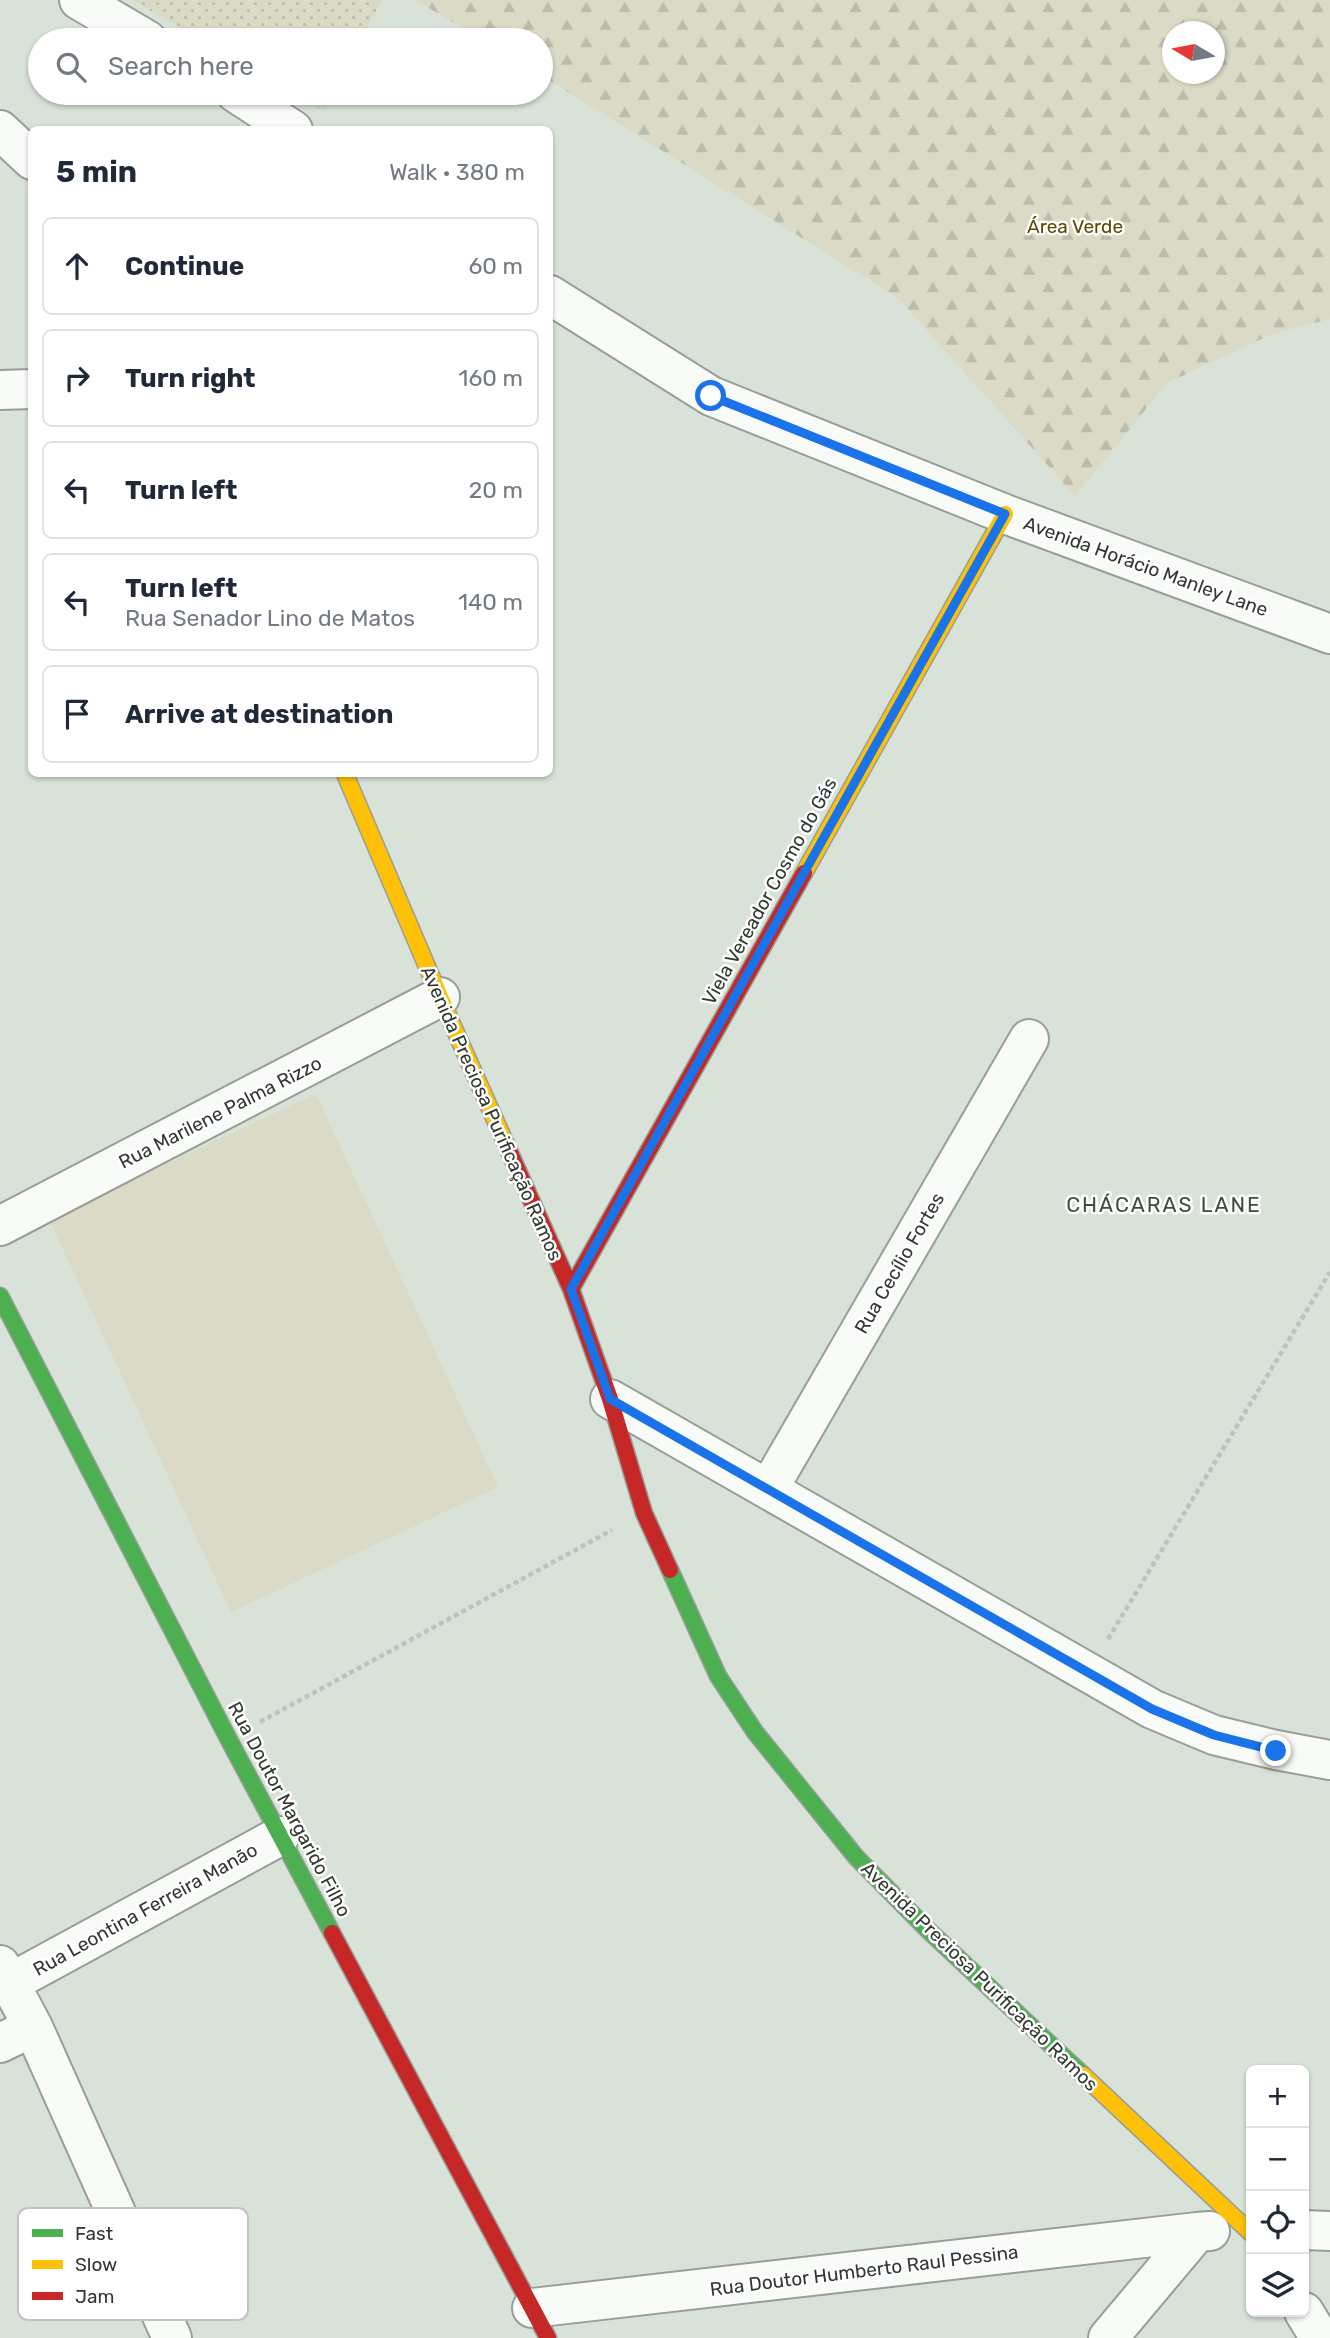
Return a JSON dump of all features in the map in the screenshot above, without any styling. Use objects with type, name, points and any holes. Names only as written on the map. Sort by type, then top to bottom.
[{"type":"street","points":[[79,0],[127,28]]},
{"type":"street","points":[[254,105],[287,126]]},
{"type":"street","points":[[0,130],[28,156]]},
{"type":"street","name":"Avenida Horácio Manley Lane","points":[[553,297],[711,396],[1005,514],[1330,634]]},
{"type":"street","points":[[0,390],[28,389]]},
{"type":"street","name":"Viela Vereador Cosmo do Gás","points":[[571,1289],[1005,514]]},
{"type":"street","name":"Avenida Preciosa Purificação Ramos","points":[[346,777],[440,998],[571,1289],[610,1399],[644,1513],[718,1676],[755,1732],[856,1857],[928,1930],[1246,2227]]},
{"type":"street","name":"Rua Marilene Palma Rizzo","points":[[0,1226],[440,998]]},
{"type":"street","name":"Rua Cecílio Fortes","points":[[769,1488],[1029,1039]]},
{"type":"street","name":"Rua Doutor Margarido Filho","points":[[0,1296],[229,1740],[540,2323]]},
{"type":"street","points":[[610,1399],[1152,1709],[1214,1735],[1276,1751],[1330,1760]]},
{"type":"street","name":"Rua Leontina Ferreira Manão","points":[[5,1974],[280,1836]]},
{"type":"street","points":[[5,1974],[17,2035],[100,2208]]},
{"type":"street","points":[[1309,2230],[1330,2231]]},
{"type":"street","name":"Rua Doutor Humberto Raul Pessina","points":[[540,2323],[1197,2232],[1246,2231]]},
{"type":"street","points":[[1108,2338],[1197,2232]]},
{"type":"street","points":[[1307,2317],[1320,2338]]},
{"type":"path","points":[[1088,1672],[1330,1272]]},
{"type":"path","points":[[229,1740],[644,1513]]},
{"type":"green space","points":[[132,0],[382,0],[367,28],[181,28]]},
{"type":"green space","name":"Área Verde","points":[[415,0],[1330,0],[1330,319],[1272,334],[1167,383],[1075,496],[898,298],[553,82],[553,28],[463,28]]},
{"type":"green space","points":[[314,105],[328,105],[325,111]]},
{"type":"green space","points":[[316,1094],[498,1487],[231,1612],[49,1219]]},
{"type":"traffic: fast","points":[[0,1296],[229,1740],[332,1933]]},
{"type":"traffic: fast","points":[[670,1570],[718,1676],[755,1732],[856,1857],[928,1930],[1083,2075]]},
{"type":"traffic: slow","points":[[804,873],[1005,514]]},
{"type":"traffic: slow","points":[[346,777],[509,1151]]},
{"type":"traffic: slow","points":[[1083,2075],[1246,2228]]},
{"type":"traffic: jam","points":[[571,1289],[804,873]]},
{"type":"traffic: jam","points":[[509,1151],[571,1289],[610,1399],[644,1513],[670,1570]]},
{"type":"traffic: jam","points":[[332,1933],[548,2338]]},
{"type":"district","name":"CHÁCARAS LANE","points":[[1164,1205]]},
{"type":"route","points":[[711,396],[1005,514],[571,1289],[610,1399],[1152,1709],[1214,1735],[1276,1751]]}]
